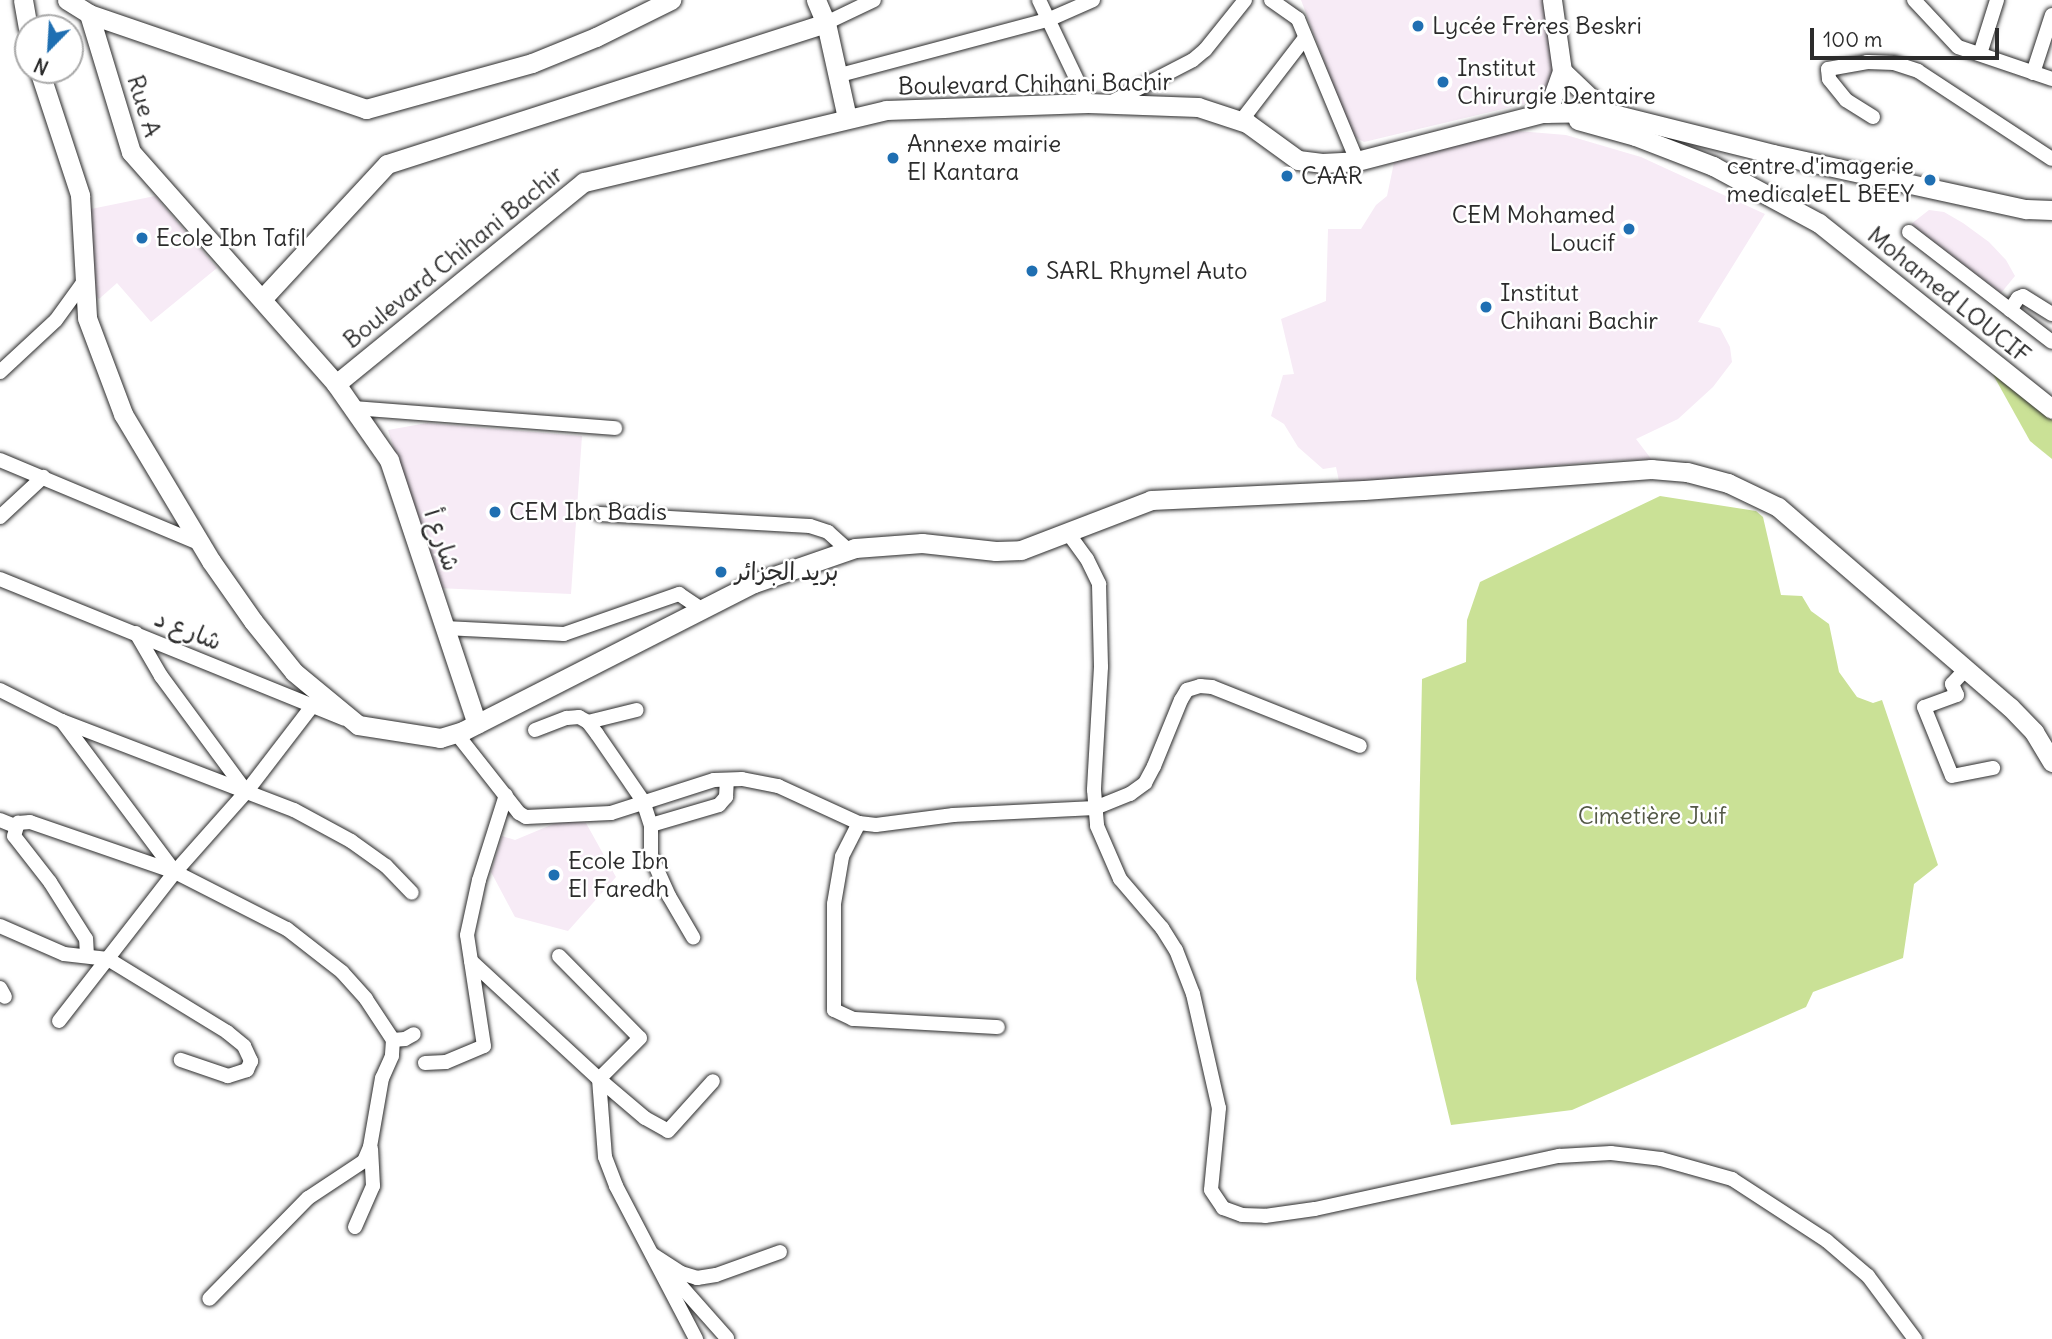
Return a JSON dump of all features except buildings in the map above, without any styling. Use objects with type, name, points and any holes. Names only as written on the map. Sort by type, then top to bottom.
[{"type":"main road","points":[[67,0],[89,14],[366,110],[532,63],[596,37],[671,0]]},
{"type":"main road","points":[[816,0],[827,23],[847,118]]},
{"type":"main road","points":[[1545,113],[1562,71],[1557,0]]},
{"type":"main road","name":"Rue A","points":[[89,14],[131,152],[262,299]]},
{"type":"main road","points":[[262,299],[387,164],[827,23]]},
{"type":"main road","points":[[1562,71],[1605,112],[1773,154],[2026,209],[2052,210]]},
{"type":"main road","points":[[44,84],[80,195],[87,318],[123,414],[201,544],[253,621],[316,701],[358,725],[440,738],[456,733],[754,583],[848,550],[894,543],[996,551],[1021,550],[1151,500],[1364,490],[1574,472],[1651,469],[1687,472],[1728,482],[1778,507],[1904,618],[1967,668],[2034,732],[2052,762]]},
{"type":"main road","name":"Boulevard Chihani Bachir","points":[[336,384],[584,182],[847,118],[926,106],[1110,103],[1198,107],[1241,121],[1298,160],[1322,163],[1357,161],[1545,113],[1605,112]]},
{"type":"main road","name":"Mohamed LOUCIF","points":[[1545,113],[1635,136],[1713,166],[1819,223],[2052,409]]},
{"type":"main road","points":[[1757,188],[1743,173],[1741,162],[1748,156],[1773,154]]},
{"type":"main road","name":"شارع أ","points":[[262,299],[336,384],[389,460],[477,724]]},
{"type":"street","points":[[827,23],[874,0]]},
{"type":"street","points":[[1039,0],[1088,103]]},
{"type":"street","points":[[840,75],[1050,19],[1093,0]]},
{"type":"street","points":[[1110,103],[1193,60],[1205,50],[1245,0]]},
{"type":"street","points":[[1271,0],[1297,19],[1357,161]]},
{"type":"street","points":[[1914,0],[1958,47],[2052,79]]},
{"type":"street","points":[[1980,54],[1997,0]]},
{"type":"street","points":[[2034,72],[2052,15]]},
{"type":"street","points":[[1241,121],[1305,38]]},
{"type":"street","points":[[1873,117],[1846,100],[1829,79],[1828,69],[1867,62],[1894,63],[1918,71],[2052,159]]},
{"type":"street","points":[[1909,232],[2052,342]]},
{"type":"street","points":[[0,372],[56,320],[85,280]]},
{"type":"street","points":[[2010,310],[2018,298],[2023,296],[2052,314]]},
{"type":"street","points":[[354,408],[615,428]]},
{"type":"street","points":[[0,460],[201,544]]},
{"type":"street","points":[[0,517],[43,477]]},
{"type":"street","points":[[600,514],[810,526],[828,532],[848,550]]},
{"type":"street","points":[[1068,533],[1087,559],[1099,584],[1101,667],[1095,808],[1097,826],[1120,878],[1176,950],[1193,994],[1219,1108],[1211,1190],[1223,1208],[1242,1215],[1265,1216],[1315,1209],[1559,1156],[1611,1153],[1661,1159],[1732,1179],[1827,1241],[1868,1276],[1915,1339]]},
{"type":"street","name":"شارع د","points":[[0,579],[316,701]]},
{"type":"street","points":[[445,628],[564,634],[679,594],[701,609]]},
{"type":"street","points":[[136,633],[161,676],[247,791]]},
{"type":"street","points":[[1967,668],[1952,684],[1957,695],[1924,707],[1952,776],[1993,768]]},
{"type":"street","points":[[456,733],[519,813],[536,818],[611,813],[714,780],[742,779],[778,786],[859,823],[876,825],[953,815],[1095,808],[1130,794],[1145,783],[1187,690],[1200,686],[1212,688],[1360,746]]},
{"type":"street","points":[[0,691],[62,721],[294,810],[351,841],[386,866],[412,893]]},
{"type":"street","points":[[59,1021],[176,872],[247,791],[316,701]]},
{"type":"street","points":[[588,722],[637,710]]},
{"type":"street","points":[[535,730],[567,718],[579,718],[588,722],[643,801],[651,825],[651,856],[669,896],[693,937]]},
{"type":"street","points":[[62,721],[176,872]]},
{"type":"street","points":[[651,825],[719,805],[726,797],[727,780]]},
{"type":"street","points":[[425,1063],[446,1062],[484,1046],[467,934],[479,880],[506,795]]},
{"type":"street","points":[[0,820],[15,826],[30,822],[176,872],[254,910],[313,947],[358,990],[393,1040],[392,1056],[382,1078],[370,1147],[364,1161],[307,1198],[209,1299]]},
{"type":"street","points":[[859,823],[842,857],[834,904],[834,1010],[853,1019],[998,1027]]},
{"type":"street","points":[[15,826],[14,835],[50,882],[86,939],[87,956]]},
{"type":"street","points":[[0,926],[64,954],[108,959],[227,1032],[244,1046],[251,1061],[247,1070],[228,1076],[181,1060]]},
{"type":"street","points":[[559,956],[640,1038],[599,1079],[605,1157],[615,1186],[696,1339]]},
{"type":"street","points":[[471,961],[599,1079],[645,1118],[668,1131],[713,1081]]},
{"type":"street","points":[[393,1040],[405,1039],[414,1034]]},
{"type":"street","points":[[355,1227],[373,1186],[370,1147]]},
{"type":"street","points":[[651,1253],[681,1273],[697,1278],[716,1275],[780,1252]]},
{"type":"street","points":[[651,1253],[727,1338]]},
{"type":"shaded area","name":"Institut Chirurgie Dentaire","points":[[1301,0],[1546,0],[1555,74],[1544,98],[1536,101],[1364,142],[1352,135]]},
{"type":"shaded area","name":"Institut Chihani Bachir","points":[[1517,131],[1566,135],[1641,157],[1765,214],[1698,322],[1720,328],[1730,347],[1732,362],[1713,387],[1678,419],[1636,439],[1652,460],[1615,460],[1387,481],[1339,481],[1336,467],[1323,469],[1298,447],[1284,424],[1271,416],[1283,375],[1294,374],[1281,319],[1326,301],[1328,229],[1361,229],[1376,205],[1387,196],[1395,158]]},
{"type":"shaded area","name":"Ecole Ibn Tafil","points":[[155,196],[217,268],[151,322],[117,283],[99,299],[94,293],[91,209]]},
{"type":"shaded area","points":[[1929,210],[1944,212],[1963,223],[1989,242],[2006,260],[2015,276],[2001,293],[1911,224]]},
{"type":"shaded area","name":"CEM Ibn Badis","points":[[427,423],[582,436],[571,594],[437,588],[388,430]]},
{"type":"shaded area","name":"Ecole Ibn El Faredh","points":[[563,820],[586,823],[616,877],[568,931],[515,917],[491,872],[502,836],[515,840]]},
{"type":"green space","points":[[1991,371],[2052,420],[2052,459],[2030,441]]},
{"type":"green space","name":"Cimetière Juif","points":[[1660,496],[1756,511],[1763,517],[1781,595],[1802,596],[1811,611],[1829,624],[1839,672],[1857,697],[1873,703],[1882,700],[1938,865],[1914,884],[1903,958],[1813,992],[1806,1007],[1572,1110],[1451,1125],[1416,979],[1422,679],[1466,662],[1467,620],[1480,582]]},
{"type":"place","name":"Lycée Frères Beskri","points":[[1418,26]]},
{"type":"place","name":"Institut Chirurgie Dentaire","points":[[1443,82]]},
{"type":"place","name":"Annexe mairie El Kantara","points":[[893,158]]},
{"type":"place","name":"CAAR","points":[[1287,176]]},
{"type":"place","name":"centre d'imagerie medicaleEL BEEY","points":[[1930,180]]},
{"type":"place","name":"CEM Mohamed Loucif","points":[[1629,229]]},
{"type":"place","name":"Ecole Ibn Tafil","points":[[142,238]]},
{"type":"place","name":"SARL Rhymel Auto","points":[[1032,271]]},
{"type":"place","name":"Institut Chihani Bachir","points":[[1486,307]]},
{"type":"place","name":"CEM Ibn Badis","points":[[495,512]]},
{"type":"place","name":"بريد الجزائر","points":[[721,572]]},
{"type":"place","name":"Ecole Ibn El Faredh","points":[[554,875]]}]
